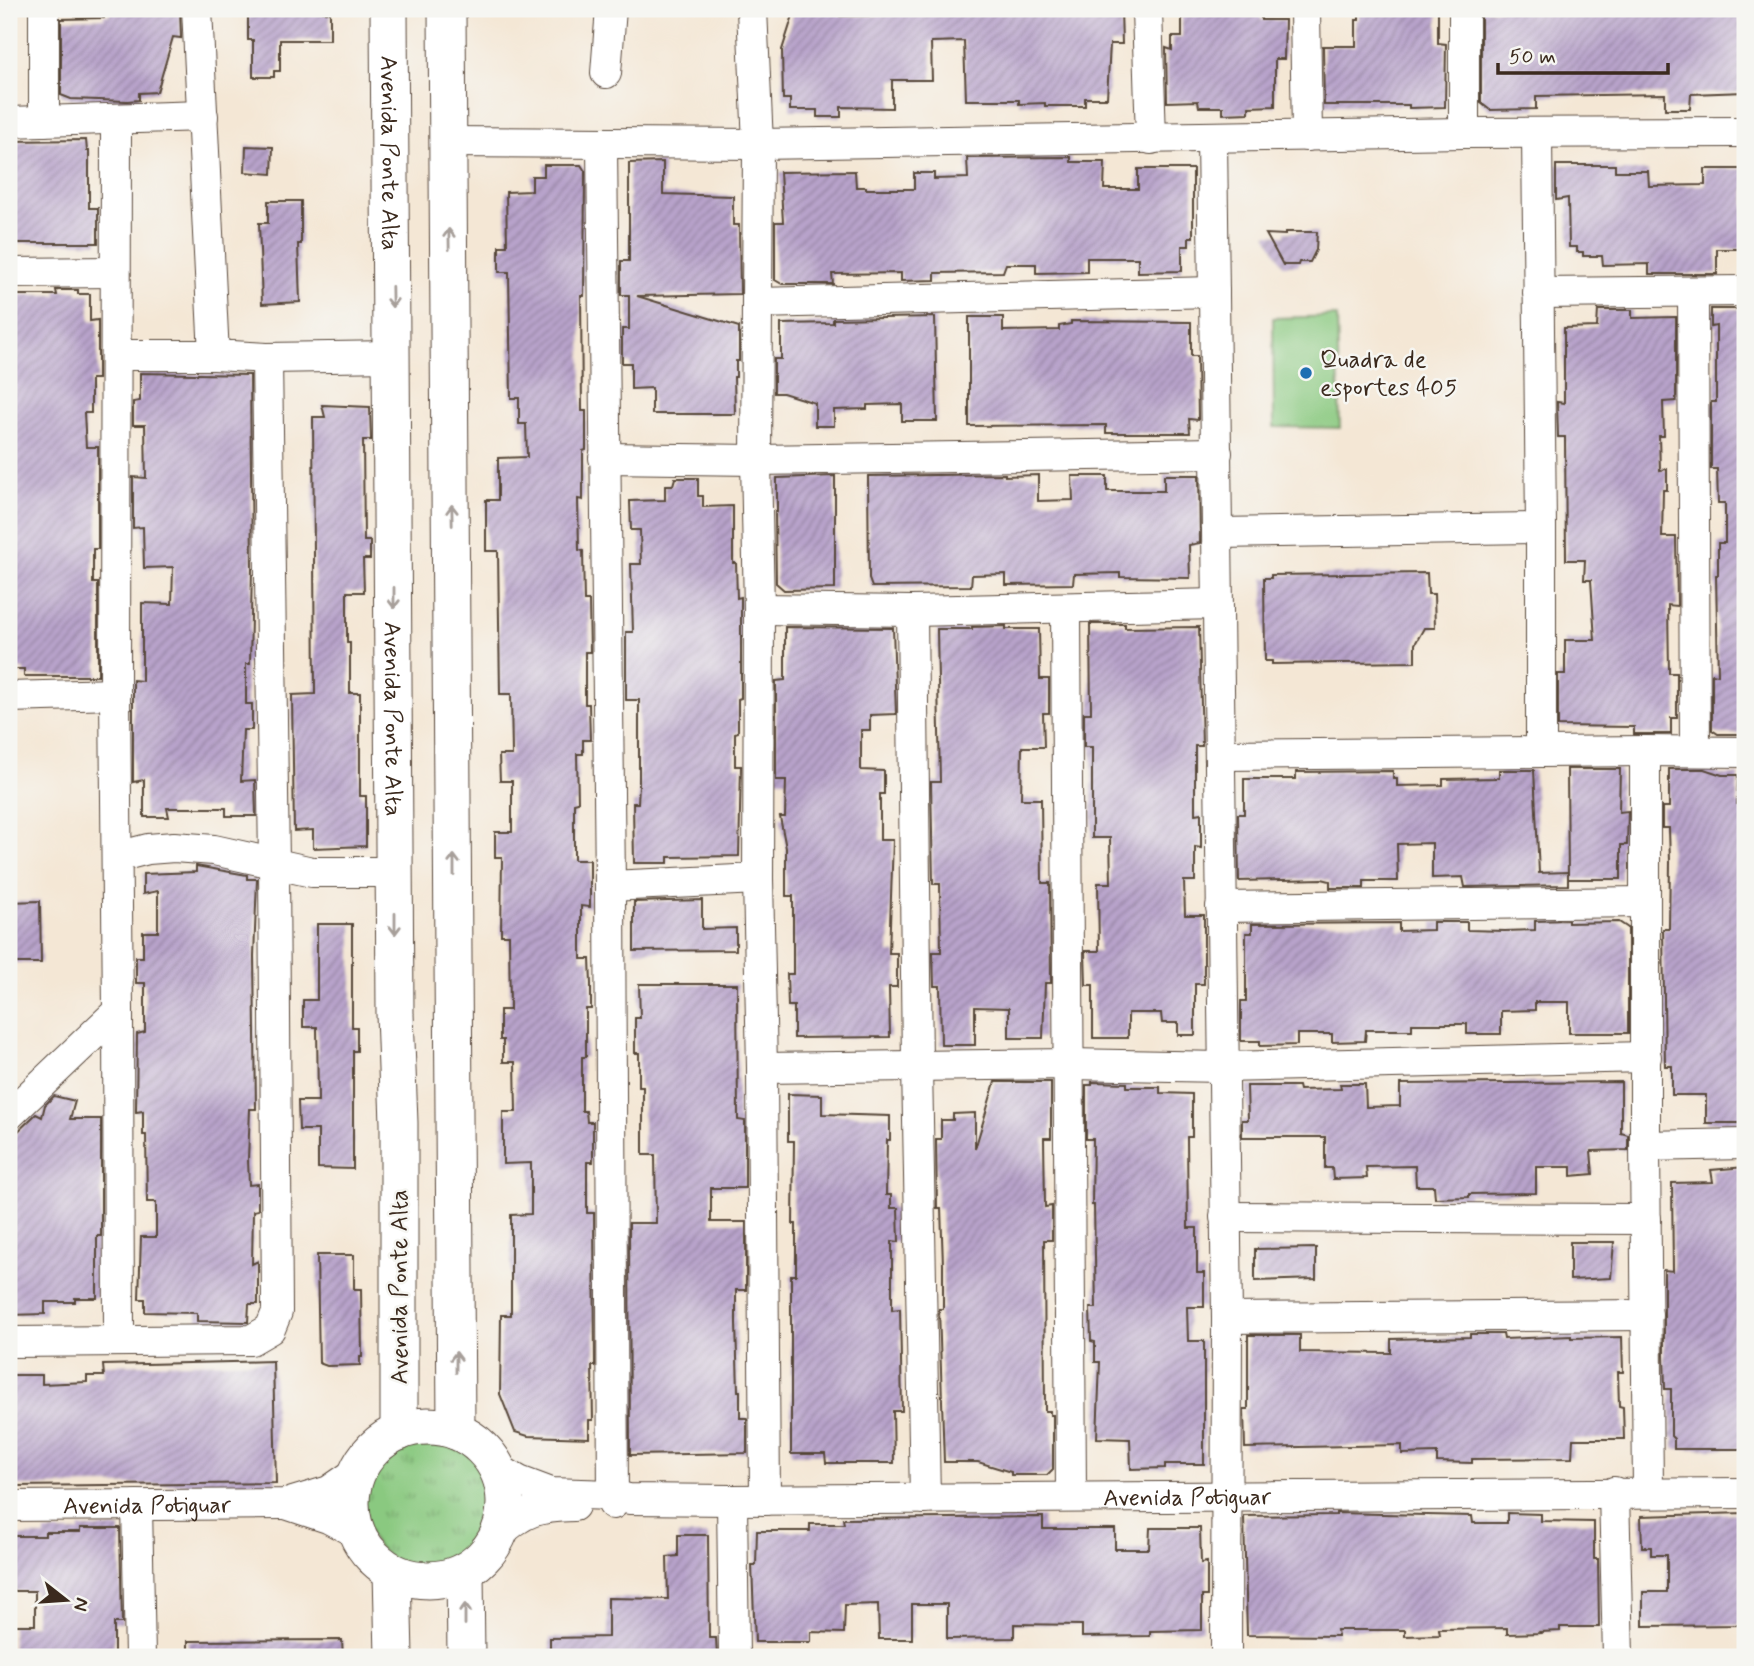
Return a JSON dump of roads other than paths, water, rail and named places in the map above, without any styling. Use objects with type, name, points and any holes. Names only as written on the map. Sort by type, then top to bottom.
[{"type":"main road","name":"Avenida Ponte Alta","points":[[389,9],[395,1014],[399,1123],[399,1432]]},
{"type":"main road","points":[[447,9],[456,1431]]},
{"type":"main road","points":[[393,559],[421,571],[433,570],[444,564],[452,555]]},
{"type":"main road","points":[[395,1014],[415,1035],[428,1038],[440,1035],[450,1026],[454,1013]]},
{"type":"main road","points":[[399,1123],[402,1113],[418,1098],[439,1098],[455,1111]]},
{"type":"main road","name":"Avenida Potiguar","points":[[392,1572],[372,1556],[358,1534],[352,1513],[352,1491],[358,1471],[375,1448],[399,1432],[427,1426],[456,1431],[473,1440],[487,1453],[498,1469],[503,1485],[505,1502],[498,1535],[484,1556],[465,1571]]},
{"type":"main road","points":[[394,1657],[392,1572],[416,1579],[441,1579],[465,1571],[466,1657]]},
{"type":"street","points":[[44,9],[44,121]]},
{"type":"street","points":[[197,9],[214,355]]},
{"type":"street","points":[[606,73],[611,9]]},
{"type":"street","points":[[752,9],[758,144],[758,879],[765,1500]]},
{"type":"street","points":[[1147,9],[1151,139]]},
{"type":"street","points":[[1305,9],[1307,136]]},
{"type":"street","points":[[1464,9],[1464,133]]},
{"type":"street","points":[[9,122],[203,116]]},
{"type":"street","points":[[116,120],[115,694],[119,1341]]},
{"type":"street","points":[[448,142],[758,144],[1464,133],[1745,132]]},
{"type":"street","points":[[1537,134],[1541,752]]},
{"type":"street","points":[[1212,138],[1227,1318],[1226,1657]]},
{"type":"street","points":[[602,144],[618,1500]]},
{"type":"street","points":[[9,273],[115,272]]},
{"type":"street","points":[[1538,293],[1745,291]]},
{"type":"street","points":[[758,303],[1214,292]]},
{"type":"street","points":[[1693,292],[1695,751]]},
{"type":"street","points":[[117,355],[267,358],[393,356]]},
{"type":"street","points":[[9,1342],[251,1340],[270,1329],[277,1312],[267,358]]},
{"type":"street","points":[[604,458],[756,460],[1217,453]]},
{"type":"street","points":[[1218,533],[1541,528]]},
{"type":"street","points":[[759,609],[912,611],[1217,604]]},
{"type":"street","points":[[1066,608],[1071,1496]]},
{"type":"street","points":[[912,611],[925,1499]]},
{"type":"street","points":[[9,697],[115,694]]},
{"type":"street","points":[[1645,751],[1648,1493]]},
{"type":"street","points":[[1220,755],[1745,752]]},
{"type":"street","points":[[117,857],[148,849],[174,847],[214,850],[312,872],[394,872]]},
{"type":"street","points":[[610,886],[758,879]]},
{"type":"street","points":[[1221,907],[1645,902]]},
{"type":"street","points":[[9,1115],[118,1011]]},
{"type":"street","points":[[762,1068],[1070,1064],[1222,1067],[1646,1057]]},
{"type":"street","points":[[1645,1146],[1745,1144]]},
{"type":"street","points":[[1225,1217],[1646,1219]]},
{"type":"street","points":[[1227,1318],[1647,1315]]},
{"type":"street","name":"Avenida Potiguar","points":[[498,1469],[519,1481],[551,1493],[618,1500]]},
{"type":"street","name":"Avenida Potiguar","points":[[9,1506],[286,1504],[329,1492],[358,1471]]},
{"type":"street","points":[[1614,1492],[1618,1657]]},
{"type":"street","name":"Avenida Potiguar","points":[[498,1535],[519,1517],[533,1510],[618,1500],[1745,1493]]},
{"type":"street","points":[[732,1500],[734,1657]]},
{"type":"street","name":"Avenida Potiguar","points":[[286,1504],[311,1511],[358,1534]]},
{"type":"street","points":[[137,1505],[140,1657]]},
{"type":"place","name":"Quadra de esportes 405","points":[[1306,373]]}]
